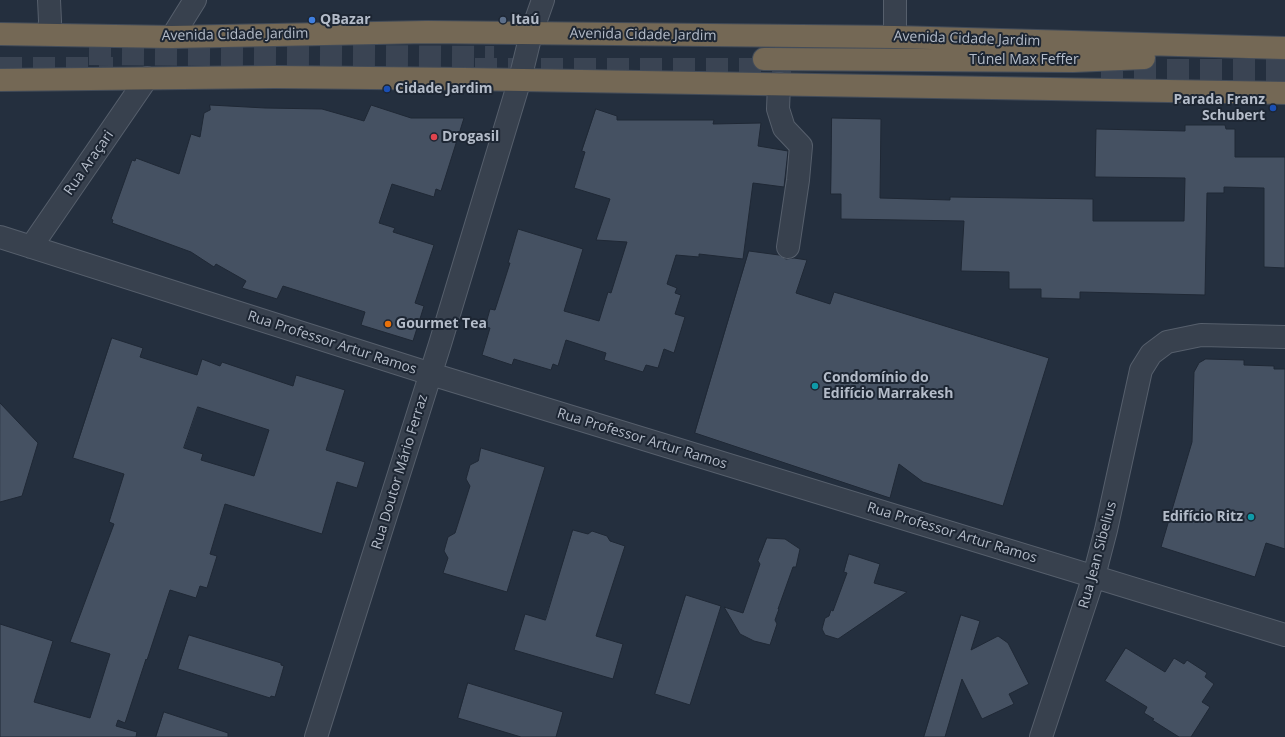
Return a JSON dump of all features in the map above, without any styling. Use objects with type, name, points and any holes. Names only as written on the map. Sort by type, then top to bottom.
[{"type":"highway","name":"Avenida Cidade Jardim","points":[[0,34],[172,36],[427,32],[895,37],[1285,48]]},
{"type":"highway","name":"Túnel Max Feffer","points":[[764,59],[1074,60],[1285,52]]},
{"type":"highway","points":[[0,80],[283,77],[520,79],[583,82],[1285,92]]},
{"type":"street","points":[[49,0],[49,34]]},
{"type":"street","points":[[172,36],[195,0]]},
{"type":"street","name":"Rua Doutor Mário Ferraz","points":[[316,737],[430,374],[520,79],[531,34],[543,0]]},
{"type":"street","points":[[895,0],[895,37]]},
{"type":"street","name":"Rua Araçari","points":[[31,247],[147,78]]},
{"type":"street","points":[[779,84],[778,109],[784,128],[801,146],[798,180],[788,246]]},
{"type":"street","name":"Rua Professor Artur Ramos","points":[[0,237],[430,374],[1285,635]]},
{"type":"street","name":"Rua Jean Sibelius","points":[[1041,737],[1094,576],[1106,530],[1141,370],[1151,354],[1167,342],[1201,335],[1285,336]]},
{"type":"building","points":[[210,105],[322,109],[364,121],[371,105],[411,118],[464,118],[441,191],[436,189],[434,197],[392,184],[379,223],[395,228],[393,232],[434,245],[415,303],[424,306],[413,341],[361,325],[365,312],[283,286],[277,299],[242,288],[246,281],[216,264],[214,267],[191,252],[112,223],[113,220],[111,219],[132,160],[135,161],[136,158],[179,174],[191,134],[200,137],[204,113],[210,110]]},
{"type":"building","points":[[596,109],[617,116],[617,120],[714,120],[713,124],[761,123],[758,146],[788,151],[784,187],[753,183],[743,259],[699,254],[699,257],[676,255],[667,284],[677,288],[675,293],[681,295],[675,314],[685,317],[674,353],[664,349],[658,368],[646,365],[643,372],[604,360],[606,353],[566,340],[558,366],[553,364],[551,370],[514,359],[512,365],[482,355],[490,328],[485,327],[490,309],[495,310],[510,263],[508,263],[518,229],[583,249],[564,311],[599,321],[608,292],[611,293],[627,242],[596,240],[610,199],[574,188],[585,152],[582,151]]},
{"type":"building","points":[[832,118],[881,119],[880,198],[950,200],[950,197],[1093,199],[1093,221],[1184,221],[1185,178],[1095,177],[1096,129],[1185,131],[1185,125],[1225,125],[1226,129],[1235,129],[1235,157],[1285,157],[1285,268],[1264,267],[1264,188],[1224,187],[1224,193],[1207,193],[1205,295],[1080,292],[1080,299],[1041,298],[1041,289],[1009,289],[1009,272],[961,271],[964,221],[841,219],[841,194],[831,194]]},
{"type":"building","name":"Condomínio do Edifício Marrakesh","points":[[749,251],[779,255],[786,259],[794,258],[807,260],[796,293],[830,304],[834,292],[1049,358],[1003,506],[923,482],[899,464],[890,498],[695,433]]},
{"type":"building","points":[[112,338],[143,348],[140,357],[197,375],[202,359],[220,366],[222,362],[293,386],[296,375],[345,390],[326,450],[365,462],[357,488],[337,482],[322,534],[225,504],[210,554],[217,556],[207,588],[200,586],[196,598],[170,590],[125,723],[118,720],[116,726],[137,732],[136,737],[0,737],[0,624],[53,641],[34,702],[90,718],[110,654],[70,642],[114,524],[109,522],[124,474],[73,458]],"holes":[[[198,407],[269,430],[254,476],[201,460],[203,454],[184,448]]]},
{"type":"building","points":[[1206,359],[1244,360],[1244,365],[1274,366],[1274,369],[1285,369],[1285,549],[1266,543],[1255,577],[1161,547],[1192,442],[1194,372],[1199,363]]},
{"type":"building","points":[[0,403],[38,443],[22,496],[0,502]]},
{"type":"building","points":[[481,448],[545,467],[507,592],[443,573],[448,558],[444,551],[448,537],[455,533],[470,486],[466,479],[470,465],[478,461]]},
{"type":"building","points":[[573,530],[588,534],[592,531],[607,536],[610,541],[625,546],[596,636],[623,644],[613,679],[514,650],[525,614],[545,620]]},
{"type":"building","points":[[767,538],[785,539],[800,549],[796,567],[793,567],[778,609],[775,620],[777,624],[770,645],[754,641],[740,634],[724,607],[743,613],[760,564],[758,561]]},
{"type":"building","points":[[849,554],[880,564],[874,583],[907,592],[838,639],[825,635],[822,629],[825,618],[829,616],[831,610],[833,611],[847,573],[844,572]]},
{"type":"building","points":[[686,595],[721,606],[690,705],[655,694]]},
{"type":"building","points":[[961,615],[980,621],[971,650],[998,636],[1008,643],[1029,684],[1009,694],[1014,704],[982,719],[962,679],[945,737],[924,737]]},
{"type":"building","points":[[189,635],[281,663],[281,665],[284,666],[275,697],[271,696],[270,698],[178,669]]},
{"type":"building","points":[[1126,648],[1165,672],[1174,658],[1184,664],[1187,660],[1207,673],[1205,677],[1214,684],[1202,702],[1210,707],[1191,737],[1179,737],[1152,720],[1154,719],[1144,713],[1147,707],[1105,681]]},
{"type":"building","points":[[468,683],[563,712],[556,737],[521,737],[458,718]]},
{"type":"building","points":[[164,712],[228,733],[228,737],[156,737]]},
{"type":"tunnel","points":[[89,54],[494,57]]},
{"type":"tunnel","points":[[0,68],[113,68]]},
{"type":"tunnel","points":[[475,69],[791,69]]},
{"type":"tunnel","points":[[1101,70],[1285,70]]},
{"type":"place","name":"QBazar","points":[[312,20]]},
{"type":"place","name":"Itaú","points":[[503,20]]},
{"type":"place","name":"Cidade Jardim","points":[[387,89]]},
{"type":"place","name":"Parada Franz Schubert","points":[[1273,108]]},
{"type":"place","name":"Drogasil","points":[[434,137]]},
{"type":"place","name":"Gourmet Tea","points":[[388,324]]},
{"type":"place","name":"Condomínio do Edifício Marrakesh","points":[[815,386]]},
{"type":"place","name":"Edifício Ritz","points":[[1251,517]]}]
